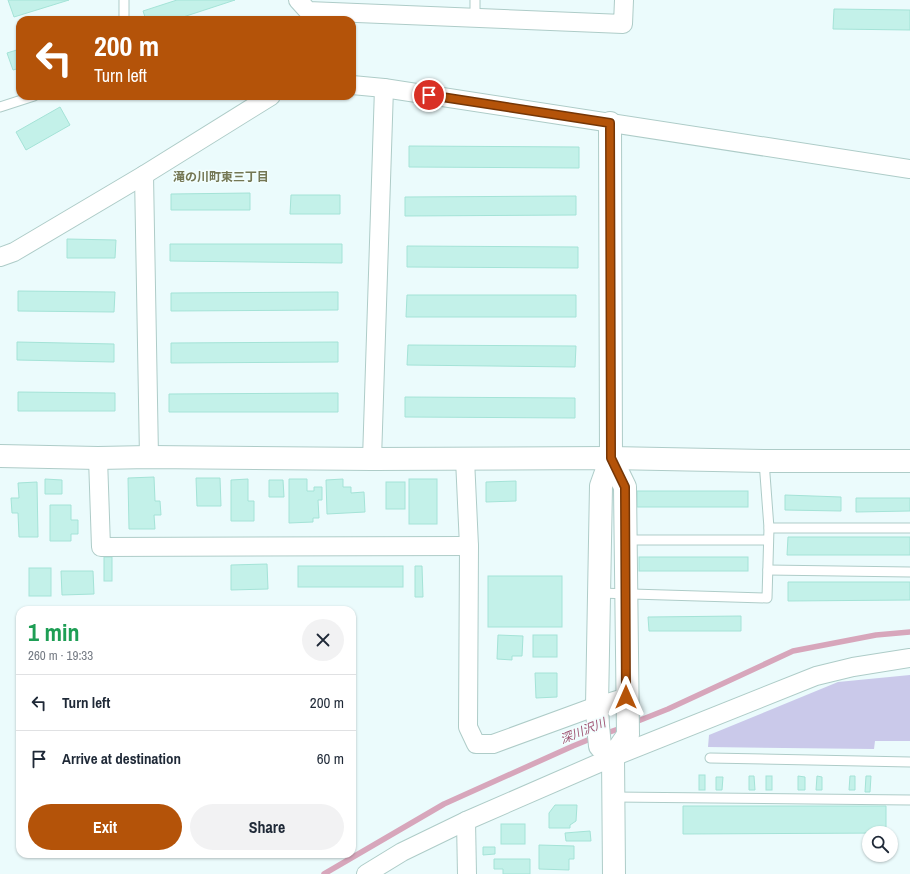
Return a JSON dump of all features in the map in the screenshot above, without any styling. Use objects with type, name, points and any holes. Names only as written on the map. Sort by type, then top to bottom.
[{"type":"street","points":[[298,0],[308,11],[623,24],[624,0]]},
{"type":"street","points":[[356,85],[384,88],[910,169]]},
{"type":"street","points":[[372,459],[384,88]]},
{"type":"street","points":[[0,257],[14,252],[144,175],[265,100]]},
{"type":"street","points":[[610,123],[611,458],[601,486],[599,593],[602,734],[614,797],[614,874]]},
{"type":"street","points":[[144,175],[149,457]]},
{"type":"street","points":[[0,456],[98,458],[611,458],[764,461],[910,461]]},
{"type":"street","points":[[98,458],[101,547],[469,546]]},
{"type":"street","points":[[611,458],[625,487],[627,716]]},
{"type":"street","points":[[465,459],[469,546],[468,727],[476,744],[493,744],[602,734],[816,676],[853,667],[910,658]]},
{"type":"street","points":[[602,734],[627,716]]},
{"type":"street","points":[[366,874],[402,852],[466,821],[602,734],[627,716]]},
{"type":"street","points":[[466,821],[467,874]]},
{"type":"lane","points":[[124,0],[124,16]]},
{"type":"lane","points":[[475,0],[475,18]]},
{"type":"lane","points":[[0,107],[22,100]]},
{"type":"lane","points":[[599,593],[767,598],[768,528],[764,461]]},
{"type":"lane","points":[[768,528],[910,528]]},
{"type":"lane","points":[[625,540],[768,540]]},
{"type":"lane","points":[[768,570],[910,572]]},
{"type":"lane","points":[[710,758],[910,762]]},
{"type":"lane","points":[[614,797],[910,800]]},
{"type":"shaded area","points":[[910,675],[910,741],[875,741],[874,749],[708,747],[709,735],[838,682]]},
{"type":"building","points":[[8,0],[69,0],[16,16],[14,17]]},
{"type":"building","points":[[177,0],[235,0],[186,16],[145,16],[143,11]]},
{"type":"building","points":[[834,9],[910,10],[910,30],[833,29]]},
{"type":"building","points":[[16,50],[16,69],[13,70],[7,53]]},
{"type":"building","points":[[60,107],[70,125],[26,150],[16,132]]},
{"type":"building","points":[[409,146],[579,147],[579,168],[409,167]]},
{"type":"building","points":[[250,193],[250,210],[171,210],[171,194]]},
{"type":"building","points":[[291,195],[340,195],[340,214],[290,214]]},
{"type":"building","points":[[576,196],[576,215],[405,216],[405,197]]},
{"type":"building","points":[[67,239],[116,240],[115,258],[67,258]]},
{"type":"building","points":[[170,244],[342,244],[342,263],[170,261]]},
{"type":"building","points":[[407,246],[578,247],[578,268],[407,267]]},
{"type":"building","points":[[18,291],[115,292],[114,312],[18,311]]},
{"type":"building","points":[[338,292],[338,310],[171,311],[171,293]]},
{"type":"building","points":[[407,295],[576,295],[576,317],[406,317]]},
{"type":"building","points":[[17,342],[114,344],[114,362],[17,360]]},
{"type":"building","points":[[338,342],[338,362],[171,363],[171,343]]},
{"type":"building","points":[[408,345],[576,346],[575,367],[407,365]]},
{"type":"building","points":[[18,392],[115,393],[115,411],[18,411]]},
{"type":"building","points":[[338,393],[338,412],[169,412],[169,394]]},
{"type":"building","points":[[405,397],[575,398],[575,418],[405,417]]},
{"type":"building","points":[[154,477],[155,501],[160,501],[161,515],[154,515],[155,529],[129,529],[128,478]]},
{"type":"building","points":[[196,478],[220,478],[221,506],[197,506]]},
{"type":"building","points":[[45,479],[62,480],[62,494],[45,494]]},
{"type":"building","points":[[248,479],[248,501],[254,501],[254,521],[231,521],[231,480]]},
{"type":"building","points":[[289,479],[307,479],[307,491],[314,491],[314,487],[322,487],[322,500],[318,500],[319,518],[313,518],[313,522],[289,523]]},
{"type":"building","points":[[343,479],[343,487],[351,487],[351,493],[364,492],[365,512],[327,514],[326,480]]},
{"type":"building","points":[[409,479],[437,479],[437,524],[409,524]]},
{"type":"building","points":[[269,480],[283,480],[284,497],[269,497]]},
{"type":"building","points":[[516,481],[516,501],[486,502],[486,482]]},
{"type":"building","points":[[37,482],[38,537],[19,537],[18,513],[12,513],[11,498],[19,498],[18,483]]},
{"type":"building","points":[[386,482],[405,482],[405,509],[386,509]]},
{"type":"building","points":[[637,491],[748,491],[748,507],[637,507]]},
{"type":"building","points":[[785,495],[841,497],[841,511],[785,510]]},
{"type":"building","points":[[856,498],[910,498],[910,511],[856,512]]},
{"type":"building","points":[[50,505],[71,505],[71,520],[78,520],[78,534],[71,534],[71,541],[50,541]]},
{"type":"building","points":[[788,537],[910,537],[910,555],[787,555]]},
{"type":"building","points":[[104,557],[112,557],[112,581],[104,581]]},
{"type":"building","points":[[639,557],[748,557],[748,571],[639,571]]},
{"type":"building","points":[[267,564],[268,589],[231,590],[231,565]]},
{"type":"building","points":[[298,566],[403,566],[403,587],[298,587]]},
{"type":"building","points":[[415,566],[422,566],[423,597],[415,597]]},
{"type":"building","points":[[29,568],[51,568],[51,596],[29,596]]},
{"type":"building","points":[[61,571],[93,571],[94,594],[62,595]]},
{"type":"building","points":[[488,576],[562,576],[562,627],[488,627]]},
{"type":"building","points":[[788,582],[910,582],[910,600],[788,601]]},
{"type":"building","points":[[741,616],[741,631],[649,631],[648,617]]},
{"type":"building","points":[[498,635],[523,636],[522,656],[512,656],[512,660],[497,659]]},
{"type":"building","points":[[533,635],[557,635],[557,657],[533,657]]},
{"type":"building","points":[[535,673],[557,673],[557,697],[536,698]]},
{"type":"building","points":[[699,775],[705,775],[705,790],[699,790]]},
{"type":"building","points":[[749,776],[754,776],[755,790],[749,790]]},
{"type":"building","points":[[766,776],[772,776],[772,790],[766,790]]},
{"type":"building","points":[[798,776],[805,777],[805,790],[798,790]]},
{"type":"building","points":[[817,776],[822,777],[822,790],[816,790]]},
{"type":"building","points":[[850,776],[855,776],[855,790],[849,790]]},
{"type":"building","points":[[866,776],[871,776],[870,792],[865,792]]},
{"type":"building","points":[[716,777],[723,777],[722,790],[716,790]]},
{"type":"building","points":[[555,805],[577,805],[576,821],[570,825],[570,828],[549,828],[549,813]]},
{"type":"building","points":[[683,806],[886,806],[886,826],[862,826],[862,833],[683,834]]},
{"type":"building","points":[[501,824],[525,824],[525,844],[501,844]]},
{"type":"building","points":[[590,831],[591,841],[566,841],[565,833]]},
{"type":"building","points":[[539,845],[574,846],[574,859],[569,859],[569,870],[539,869]]},
{"type":"building","points":[[483,847],[495,847],[495,854],[483,855]]},
{"type":"building","points":[[494,859],[530,859],[530,874],[503,874],[503,869],[494,869]]},
{"type":"waterway","name":"深川沢川","points":[[633,723],[668,709],[793,651],[876,635],[910,632]]},
{"type":"waterway","name":"深川沢川","points":[[604,734],[624,727]]},
{"type":"waterway","name":"深川沢川","points":[[356,855],[444,804],[595,737]]},
{"type":"waterway","name":"深川沢川","points":[[324,874],[351,858]]},
{"type":"district","name":"滝の川町東三丁目","points":[[221,177]]},
{"type":"route","points":[[429,95],[610,123],[611,458],[625,487],[626,697]]}]
